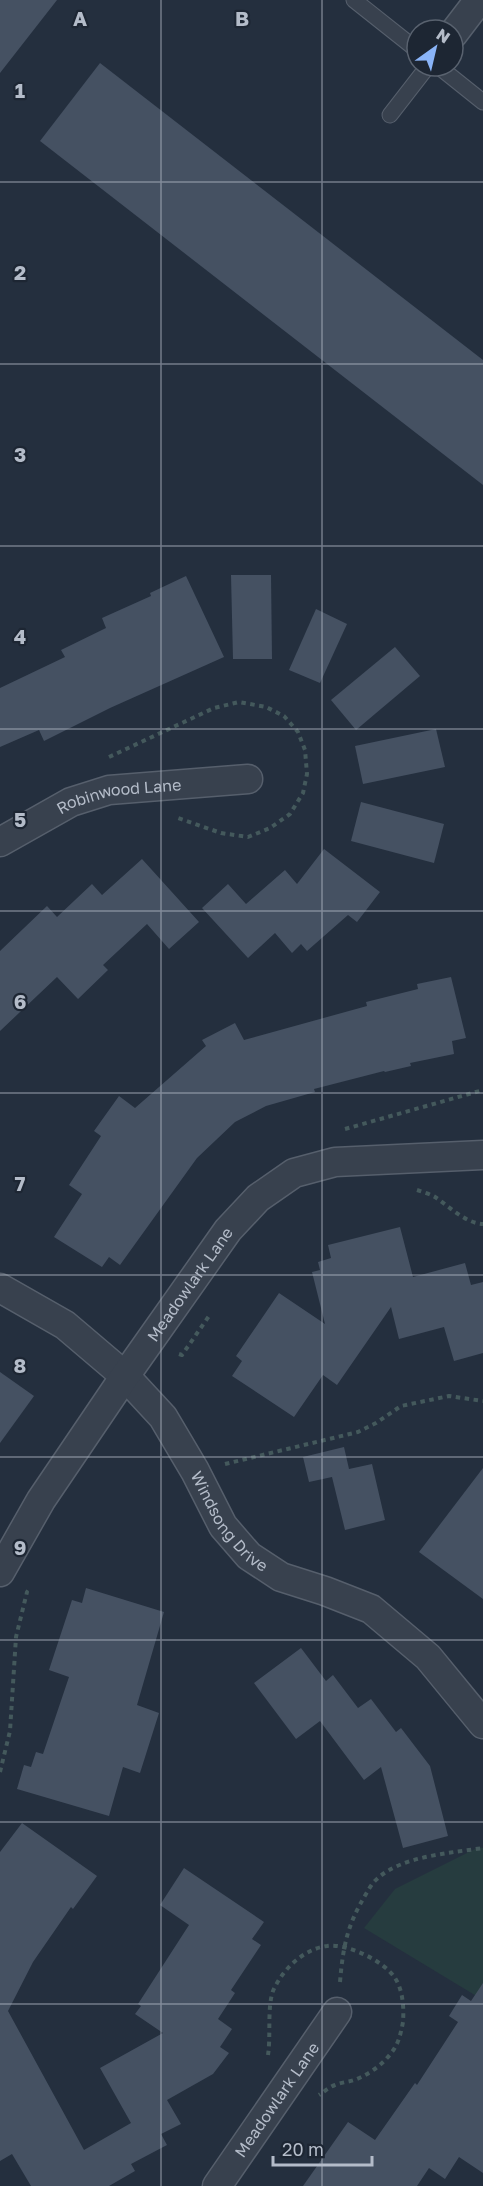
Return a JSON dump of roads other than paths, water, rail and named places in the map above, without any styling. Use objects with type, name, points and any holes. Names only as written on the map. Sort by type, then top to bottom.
[{"type":"street","points":[[465,18],[479,0]]},
{"type":"street","name":"Robinwood Lane","points":[[0,842],[71,802],[109,790],[248,779]]},
{"type":"street","name":"Meadowlark Lane","points":[[9,1580],[41,1500],[228,1230],[258,1198],[294,1173],[335,1162],[483,1155]]},
{"type":"street","name":"Windsong Drive","points":[[0,1288],[65,1325],[125,1377],[163,1417],[195,1471],[223,1526],[249,1556],[281,1577],[325,1590],[371,1609],[428,1657],[483,1724]]},
{"type":"street","name":"Meadowlark Lane","points":[[217,2186],[337,2012]]},
{"type":"lane","points":[[354,0],[405,40]]},
{"type":"lane","points":[[390,115],[419,78]]},
{"type":"lane","points":[[453,78],[483,102]]}]
